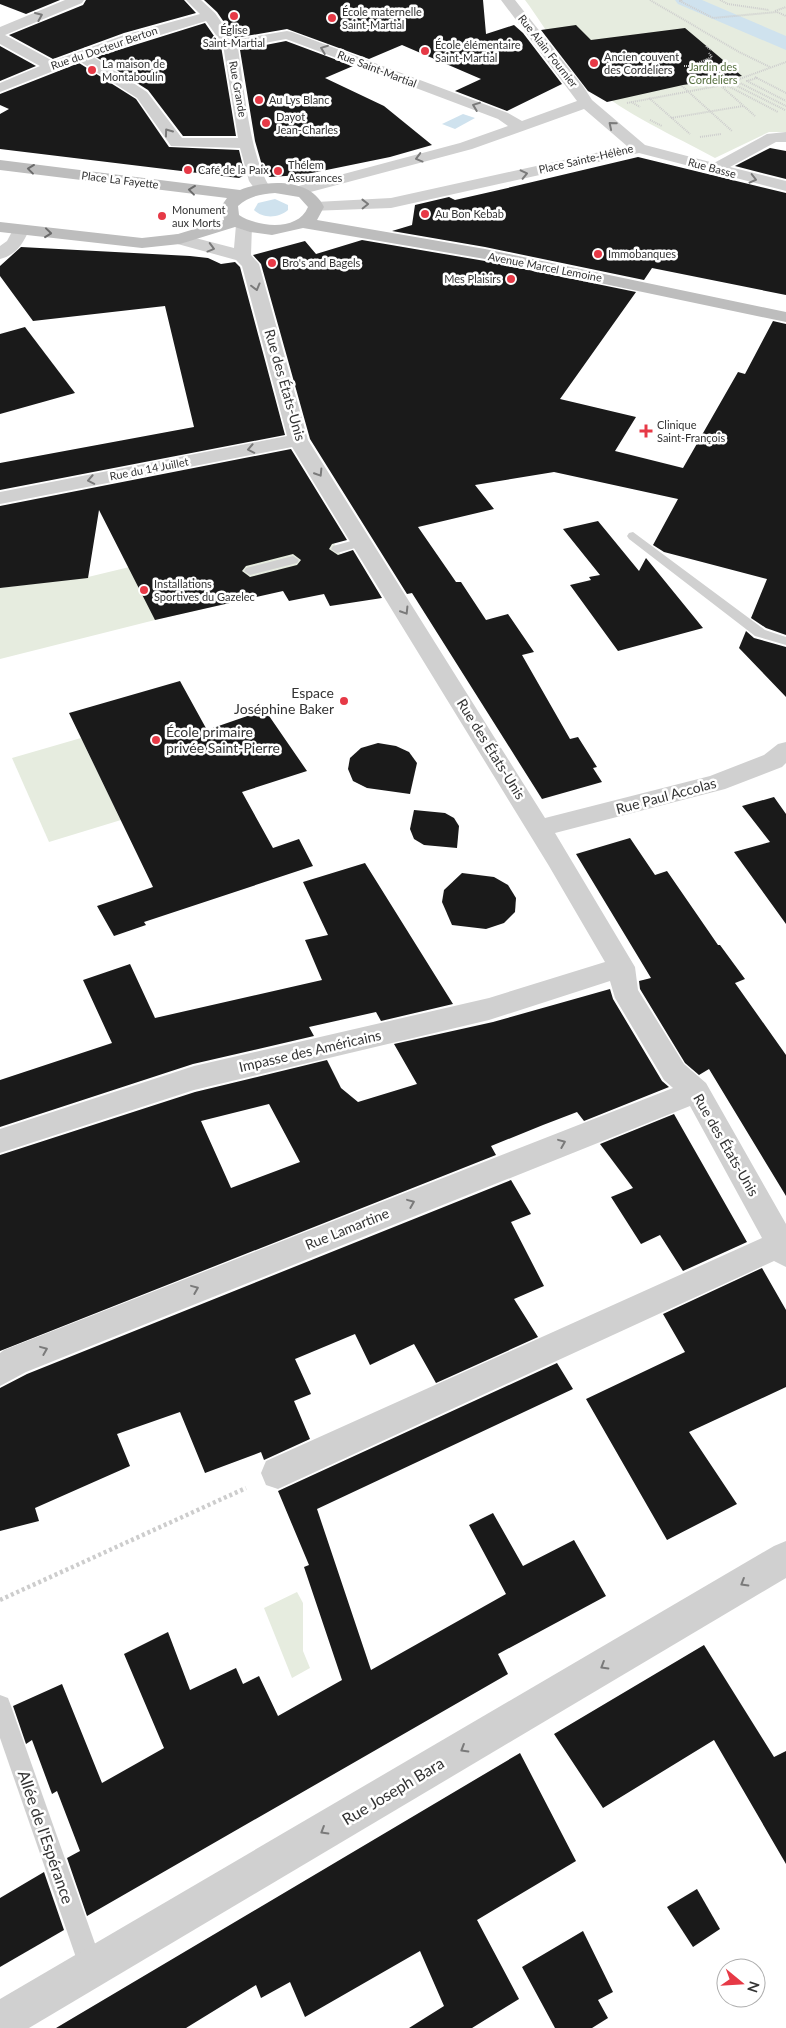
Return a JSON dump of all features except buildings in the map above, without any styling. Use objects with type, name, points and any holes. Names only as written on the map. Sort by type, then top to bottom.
[{"type":"main road","name":"Place La Fayette","points":[[0,165],[241,195]]},
{"type":"main road","points":[[0,227],[142,243],[180,240],[241,223],[268,230],[293,227],[312,214],[311,198],[296,191],[263,189],[241,195],[230,205],[229,211],[241,223]]},
{"type":"main road","name":"Avenue Marcel Lemoine","points":[[312,214],[381,226],[741,304],[786,317]]},
{"type":"main road","name":"Avenue Marcel Lemoine","points":[[312,214],[399,238],[658,286]]},
{"type":"main road","name":"Avenue Marcel Lemoine","points":[[741,304],[786,308]]},
{"type":"street","points":[[0,32],[77,0]]},
{"type":"street","name":"Rue Grande","points":[[192,0],[210,16],[230,44],[246,143],[257,181],[263,189]]},
{"type":"street","name":"Rue Alain Fournier","points":[[508,0],[578,89],[586,102]]},
{"type":"street","name":"Rue du Docteur Berton","points":[[0,88],[80,55],[159,28],[210,16]]},
{"type":"street","name":"Rue Saint-Martial","points":[[230,44],[287,35],[503,116],[520,126]]},
{"type":"street","points":[[0,38],[51,66]]},
{"type":"street","points":[[80,55],[142,95],[177,143],[246,143]]},
{"type":"street","points":[[296,191],[466,146],[586,102]]},
{"type":"street","name":"Place Sainte-Hélène","points":[[586,102],[639,148]]},
{"type":"street","points":[[714,169],[773,136],[786,137]]},
{"type":"street","name":"Place Sainte-Hélène","points":[[312,214],[391,203],[639,148]]},
{"type":"street","name":"Rue Basse","points":[[639,148],[714,169],[786,186]]},
{"type":"street","points":[[381,226],[391,203]]},
{"type":"street","points":[[180,240],[242,256],[241,223]]},
{"type":"street","points":[[0,254],[14,244],[21,230]]},
{"type":"street","name":"Rue des États-Unis","points":[[242,256],[250,264],[298,440],[539,827],[622,967],[625,991],[674,1072],[696,1091],[784,1248]]},
{"type":"street","name":"Rue du 14 Juillet","points":[[0,498],[298,440]]},
{"type":"street","name":"Rue Paul Accolas","points":[[539,827],[716,783],[773,760],[786,750]]},
{"type":"street","name":"Impasse des Américains","points":[[0,1142],[194,1078],[490,1009],[622,967]]},
{"type":"street","name":"Rue Lamartine","points":[[0,1371],[25,1357],[696,1091]]},
{"type":"street","points":[[278,1473],[784,1248]]},
{"type":"street","name":"Rue Joseph Bara","points":[[0,2022],[786,1558]]},
{"type":"lane","points":[[633,536],[760,632],[786,641]]},
{"type":"lane","points":[[337,549],[362,542]]},
{"type":"lane","points":[[250,571],[293,560]]},
{"type":"lane","name":"Allée de l'Espérance","points":[[0,1706],[92,1969]]},
{"type":"path","points":[[650,0],[669,9],[735,51],[770,68]]},
{"type":"path","points":[[682,0],[680,1],[712,18],[720,15],[777,12],[786,7]]},
{"type":"path","points":[[720,0],[728,4],[777,12],[786,16]]},
{"type":"path","points":[[706,46],[711,50]]},
{"type":"path","points":[[684,66],[712,57],[709,53]]},
{"type":"path","points":[[635,101],[720,85],[752,76],[786,62]]},
{"type":"path","points":[[752,76],[786,93]]},
{"type":"path","points":[[757,78],[747,81],[786,101]]},
{"type":"path","points":[[786,106],[740,83],[735,84],[786,110]]},
{"type":"path","points":[[720,85],[761,121]]},
{"type":"path","points":[[649,98],[694,138],[732,132],[682,86]]},
{"type":"path","points":[[723,87],[728,86],[786,116]]},
{"type":"path","points":[[630,102],[640,107]]},
{"type":"path","points":[[671,118],[744,106]]},
{"type":"path","points":[[0,1600],[278,1473]]},
{"type":"green space","name":"Jardin des Cordeliers","points":[[525,0],[786,0],[786,132],[769,132],[715,158],[634,115],[590,84],[563,55]]},
{"type":"green space","name":"Installations Sportives du Gazelec","points":[[320,521],[353,574],[155,620],[0,659],[0,588],[88,577]]},
{"type":"green space","points":[[81,738],[121,820],[49,842],[12,758]]},
{"type":"green space","points":[[297,1592],[303,1603],[303,1651],[310,1668],[292,1678],[264,1608]]},
{"type":"water","points":[[463,114],[475,118],[455,129],[442,124]]},
{"type":"water","points":[[275,199],[288,205],[288,210],[280,215],[266,216],[254,210],[258,203]]},
{"type":"waterway","points":[[685,0],[786,44]]},
{"type":"place","name":"Église Saint-Martial","points":[[234,16]]},
{"type":"place","name":"École maternelle Saint-Martial","points":[[332,18]]},
{"type":"place","name":"École élémentaire Saint-Martial","points":[[425,51]]},
{"type":"place","name":"Ancien couvent des Cordeliers","points":[[594,63]]},
{"type":"place","name":"La maison de Montaboulin","points":[[92,70]]},
{"type":"place","name":"Au Lys Blanc","points":[[259,100]]},
{"type":"place","name":"Dayot Jean-Charles","points":[[266,123]]},
{"type":"place","name":"Café de la Paix","points":[[188,170]]},
{"type":"place","name":"Thélem Assurances","points":[[278,171]]},
{"type":"place","name":"Au Bon Kebab","points":[[425,214]]},
{"type":"place","name":"Monument aux Morts","points":[[162,216]]},
{"type":"place","name":"Immobanques","points":[[598,254]]},
{"type":"place","name":"Bro's and Bagels","points":[[272,263]]},
{"type":"place","name":"Mes Plaisirs","points":[[511,279]]},
{"type":"place","name":"Clinique Saint-François","points":[[646,431]]},
{"type":"place","name":"Installations Sportives du Gazelec","points":[[144,590]]},
{"type":"place","name":"Espace Joséphine Baker","points":[[344,701]]},
{"type":"place","name":"École primaire privée Saint-Pierre","points":[[156,740]]}]
